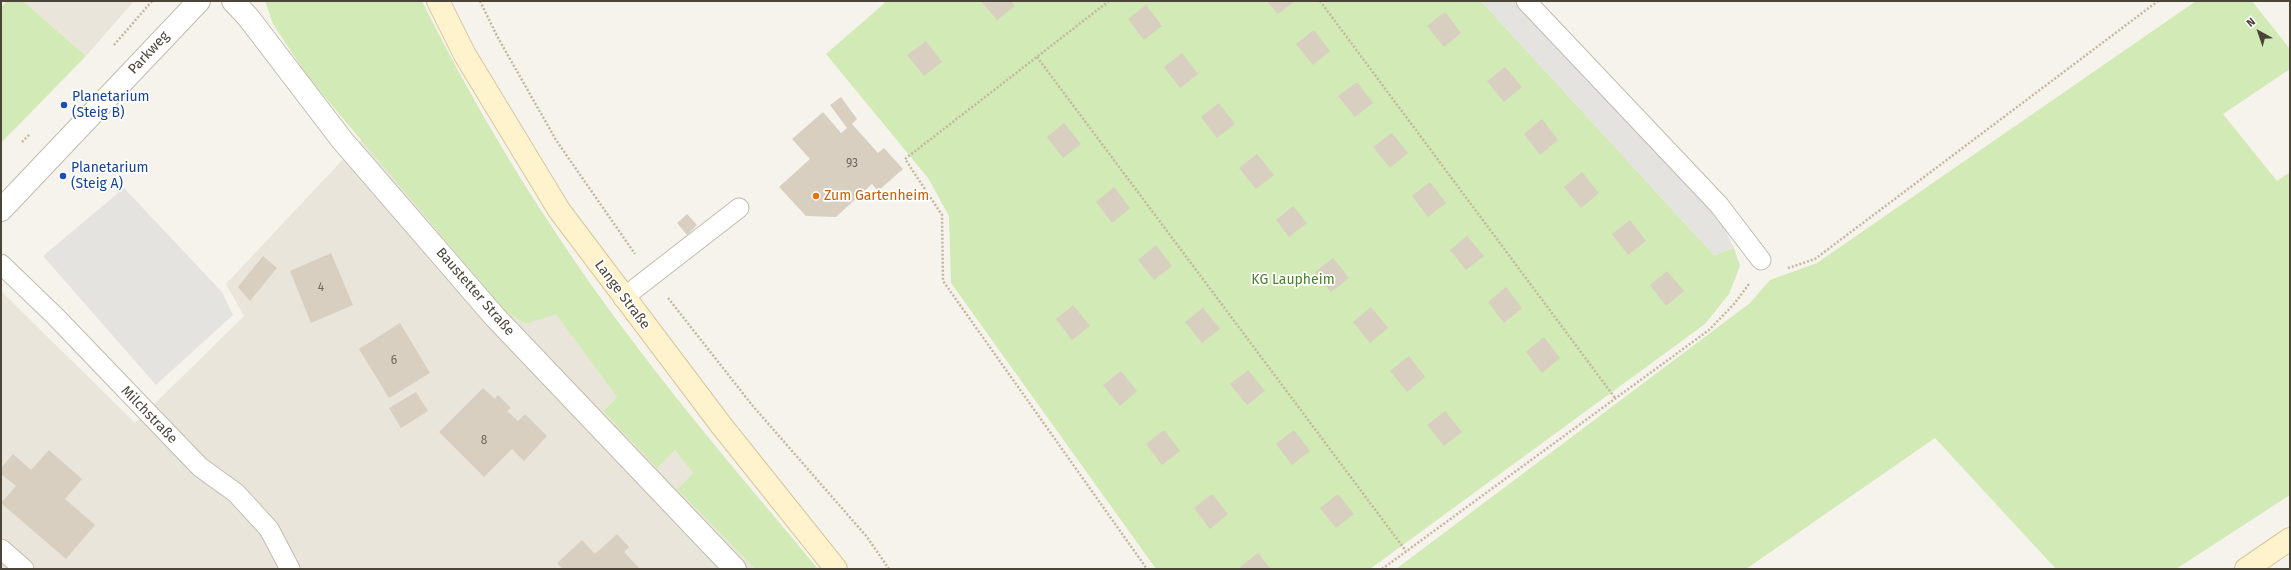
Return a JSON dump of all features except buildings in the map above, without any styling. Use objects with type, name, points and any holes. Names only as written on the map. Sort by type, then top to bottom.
[{"type":"street","name":"Parkweg","points":[[1,210],[199,1]]},
{"type":"street","name":"Baustetter Straße","points":[[233,1],[248,17],[342,140],[495,317],[734,569]]},
{"type":"street","name":"Lange Straße","points":[[438,1],[465,56],[559,210],[623,298],[721,425],[836,569]]},
{"type":"street","points":[[2246,569],[2290,539]]},
{"type":"lane","points":[[1526,1],[1719,205],[1761,260]]},
{"type":"lane","points":[[623,298],[739,208]]},
{"type":"lane","name":"Milchstraße","points":[[1,264],[55,316],[200,467],[236,493],[269,529],[290,569]]},
{"type":"lane","points":[[1,549],[24,569]]},
{"type":"path","points":[[1109,1],[906,158],[942,215],[943,281],[1147,569]]},
{"type":"path","points":[[1320,1],[1615,398]]},
{"type":"path","points":[[1382,569],[1709,330],[1748,285],[1761,260],[1787,268],[1815,259],[2158,1]]},
{"type":"path","points":[[1038,57],[1406,551]]},
{"type":"shaded area","points":[[23,1],[134,1],[86,56]]},
{"type":"shaded area","points":[[1481,1],[1519,1],[1718,216],[1734,248],[1714,255]]},
{"type":"shaded area","points":[[362,139],[504,310],[525,324],[556,313],[617,397],[603,411],[657,467],[675,450],[693,473],[677,489],[755,569],[1,569],[1,291],[135,423],[244,316],[226,284]]},
{"type":"shaded area","points":[[124,188],[222,292],[233,315],[156,385],[43,256]]},
{"type":"green space","points":[[7,1],[23,1],[86,56],[1,143],[1,7]]},
{"type":"green space","points":[[265,1],[422,1],[468,89],[493,132],[545,217],[601,299],[676,398],[818,569],[755,569],[677,489],[693,473],[675,450],[657,468],[603,411],[617,397],[556,314],[525,324],[504,310],[308,77],[273,24]]},
{"type":"green space","name":"KG Laupheim","points":[[887,1],[1481,1],[1714,255],[1734,248],[1740,266],[1729,294],[1705,324],[1370,569],[1156,569],[951,283],[949,216],[928,178],[826,54]]},
{"type":"green space","points":[[2196,1],[2252,1],[2290,49],[2290,69],[2223,114],[2277,181],[2290,172],[2290,495],[2176,569],[2056,569],[1935,438],[1746,569],[1396,569],[1750,303],[1770,280],[1817,263]]},
{"type":"place","name":"Planetarium (Steig B)","points":[[64,105]]},
{"type":"place","name":"Planetarium (Steig A)","points":[[63,176]]},
{"type":"place","name":"Zum Gartenheim","points":[[816,196]]}]
